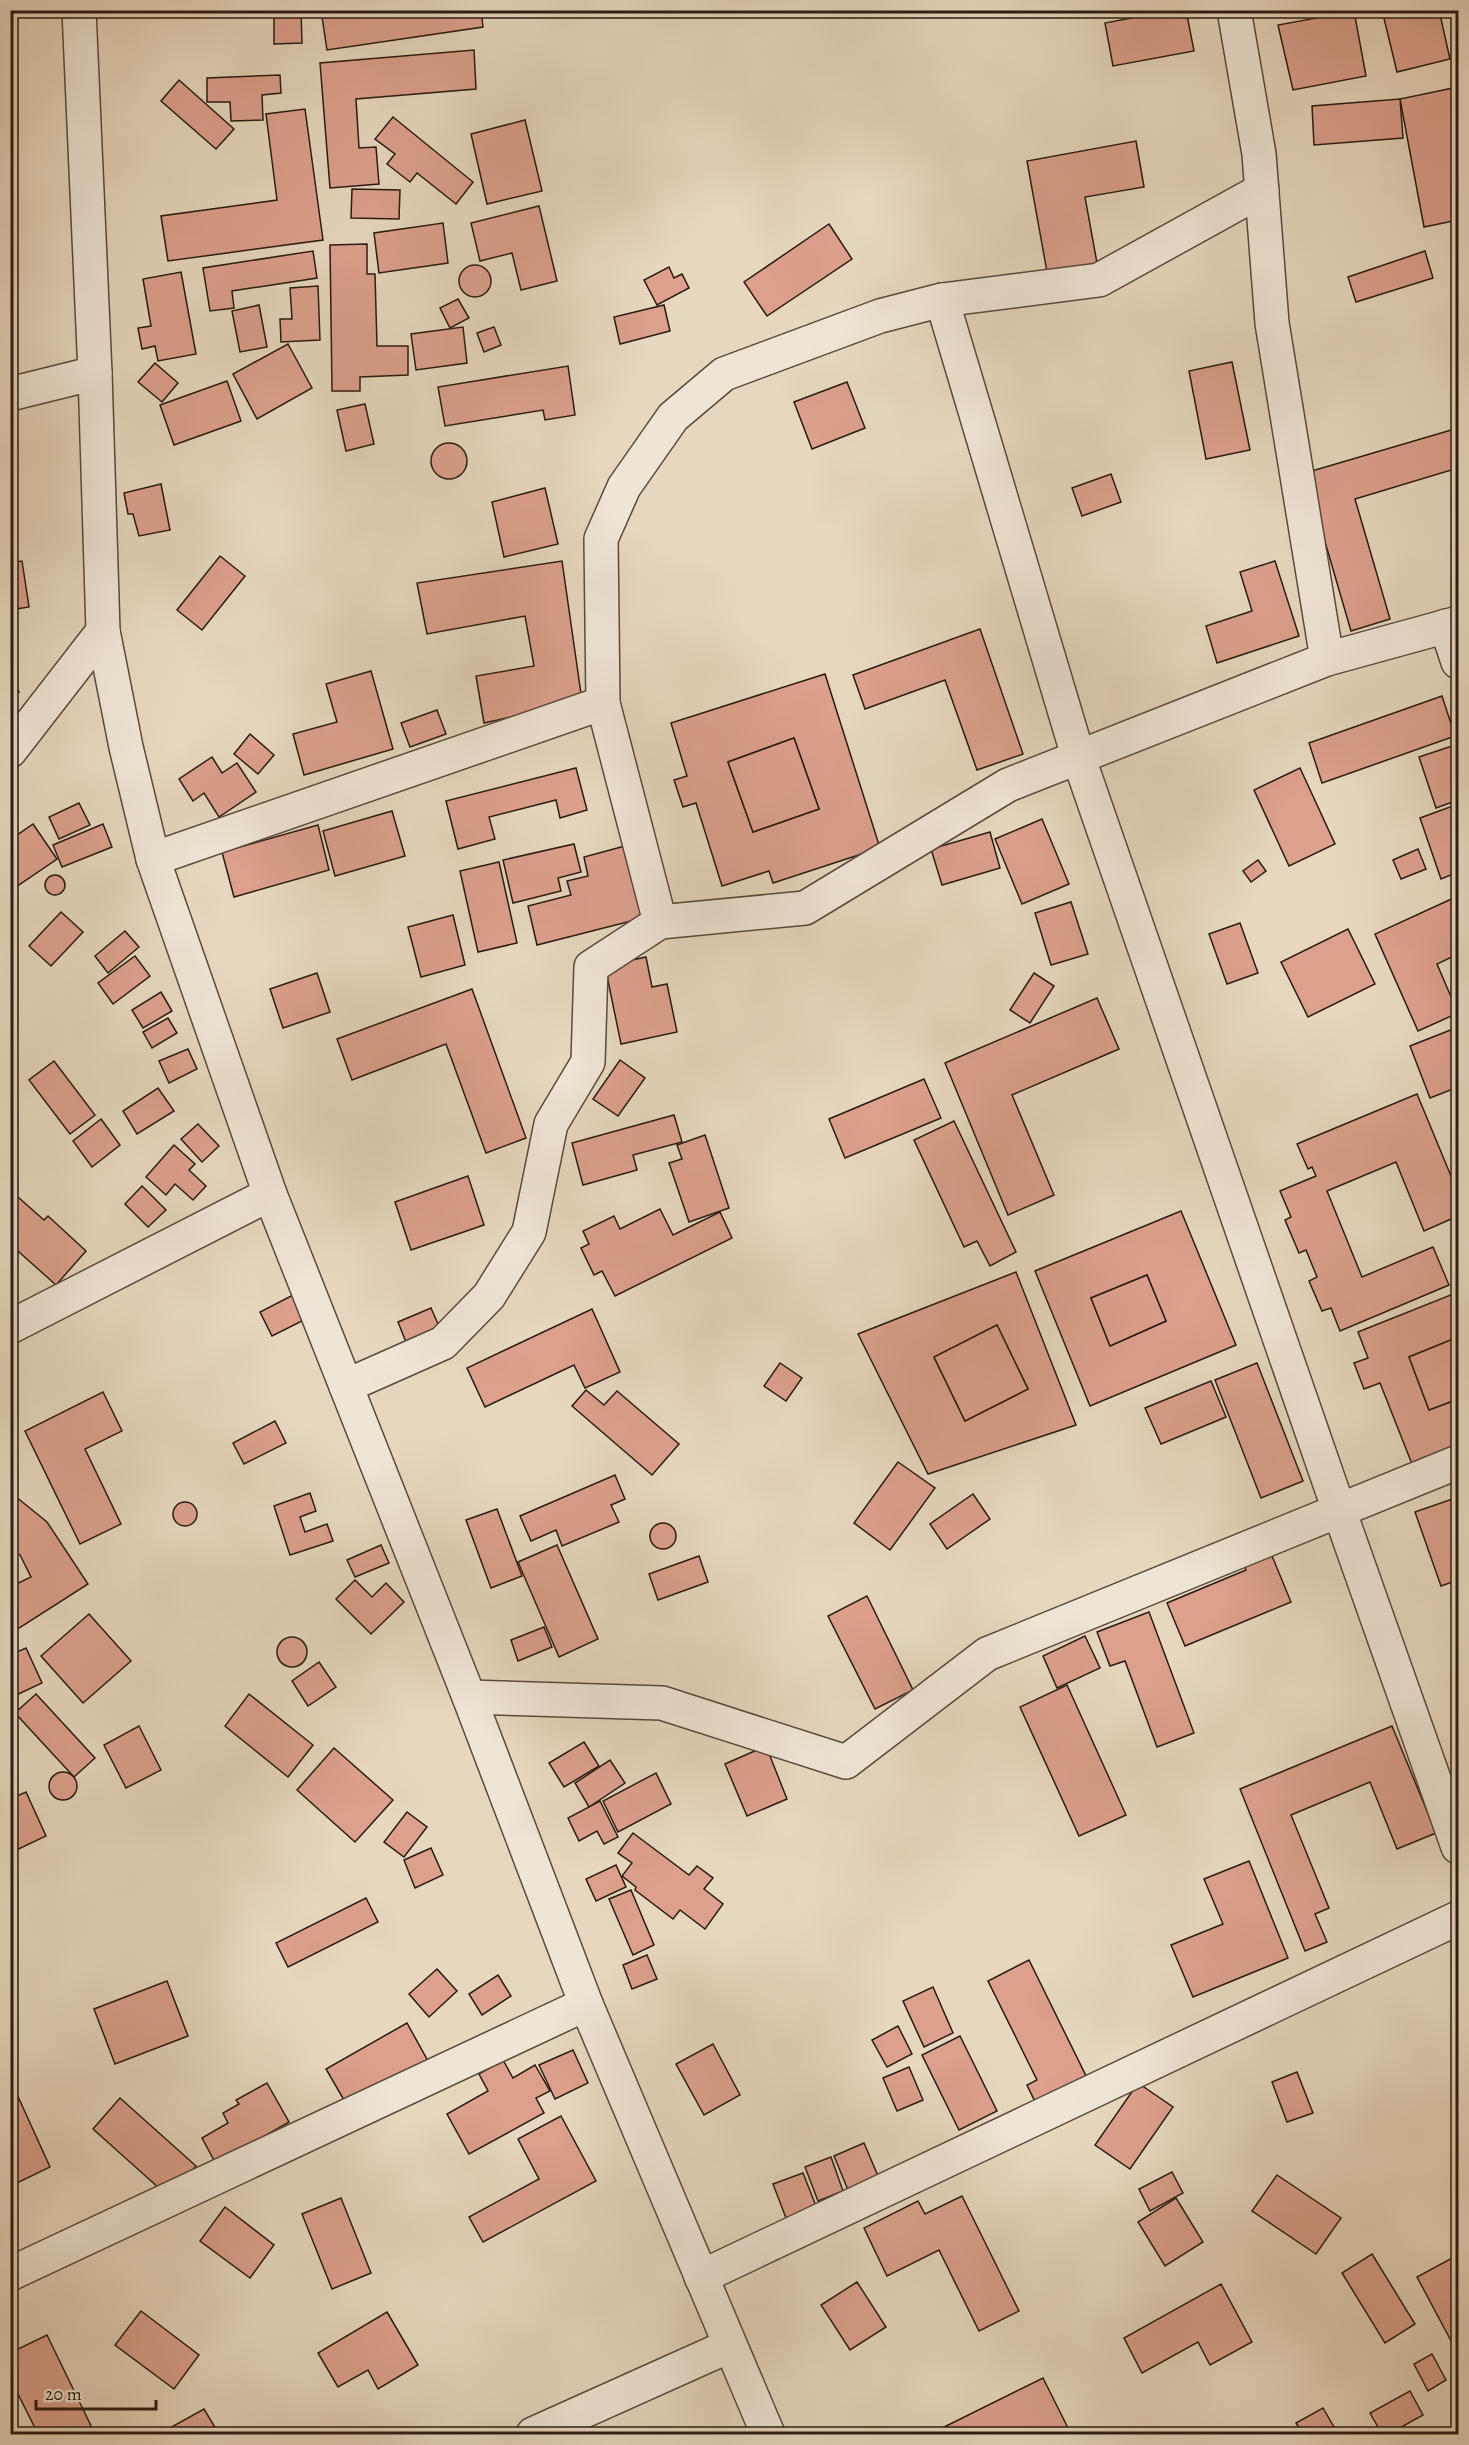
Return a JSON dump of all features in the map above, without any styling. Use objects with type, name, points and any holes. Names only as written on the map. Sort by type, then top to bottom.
[{"type":"street","points":[[78,10],[95,373],[103,631],[126,747],[153,859],[270,1194],[469,1697],[586,2004],[768,2434]]},
{"type":"street","points":[[1234,10],[1259,154],[1272,323],[1327,659]]},
{"type":"street","points":[[660,922],[603,703],[601,539],[624,487],[673,417],[724,374],[880,316],[942,300],[1099,280],[1262,190]]},
{"type":"street","points":[[942,300],[1078,756],[1458,1847]]},
{"type":"street","points":[[10,394],[95,373]]},
{"type":"street","points":[[346,1386],[442,1342],[489,1296],[529,1232],[551,1124],[588,1062],[591,967],[660,922],[805,908],[1008,784],[1327,659],[1452,624],[1458,662]]},
{"type":"street","points":[[10,751],[103,631]]},
{"type":"street","points":[[153,859],[603,703]]},
{"type":"street","points":[[10,1327],[270,1194]]},
{"type":"street","points":[[469,1697],[662,1703],[846,1762],[987,1654],[1458,1462]]},
{"type":"street","points":[[701,2277],[1458,1918]]},
{"type":"street","points":[[10,2274],[586,2004]]},
{"type":"street","points":[[532,2434],[729,2346]]},
{"type":"building","points":[[274,10],[301,10],[302,43],[274,44]]},
{"type":"building","points":[[321,10],[481,10],[483,27],[327,50]]},
{"type":"building","points":[[1173,10],[1186,10],[1194,51],[1113,66],[1105,23]]},
{"type":"building","points":[[1263,10],[1295,10],[1264,16]]},
{"type":"building","points":[[1382,10],[1439,10],[1450,59],[1397,72]]},
{"type":"building","points":[[1354,11],[1366,76],[1293,90],[1278,25]]},
{"type":"building","points":[[474,50],[476,89],[356,99],[359,148],[376,147],[379,184],[330,188],[320,63]]},
{"type":"building","points":[[280,75],[281,93],[262,95],[263,120],[231,121],[230,102],[207,102],[207,78]]},
{"type":"building","points":[[179,80],[234,129],[216,149],[161,101]]},
{"type":"building","points":[[1458,87],[1458,220],[1424,227],[1400,99]]},
{"type":"building","points":[[1400,99],[1403,138],[1314,145],[1312,106]]},
{"type":"building","points":[[305,109],[323,240],[168,261],[161,216],[277,200],[266,114]]},
{"type":"building","points":[[10,112],[18,118],[10,127]]},
{"type":"building","points":[[393,117],[473,182],[456,204],[417,173],[410,182],[387,164],[395,154],[375,139]]},
{"type":"building","points":[[525,120],[542,191],[487,204],[471,134]]},
{"type":"building","points":[[1136,141],[1144,187],[1085,197],[1099,274],[1049,283],[1027,161]]},
{"type":"building","points":[[352,189],[400,190],[399,219],[351,218]]},
{"type":"building","points":[[539,206],[557,281],[521,290],[512,253],[480,261],[471,223]]},
{"type":"building","points":[[443,223],[448,263],[379,273],[374,233]]},
{"type":"building","points":[[829,224],[852,259],[767,316],[744,282]]},
{"type":"building","points":[[367,244],[367,274],[375,274],[377,346],[408,346],[408,375],[360,377],[360,391],[332,391],[330,245]]},
{"type":"building","points":[[313,251],[317,278],[232,291],[234,308],[210,311],[203,268]]},
{"type":"building","points":[[1425,251],[1433,278],[1356,302],[1348,277]]},
{"type":"building","points":[[475,265],[486,270],[491,281],[486,292],[475,297],[464,292],[459,281],[464,270]]},
{"type":"building","points":[[669,267],[674,278],[682,274],[689,288],[657,305],[644,280]]},
{"type":"building","points":[[181,272],[196,354],[158,361],[155,346],[142,349],[138,328],[151,326],[143,279]]},
{"type":"building","points":[[318,286],[320,340],[281,342],[280,319],[292,319],[290,288]]},
{"type":"building","points":[[458,299],[469,318],[450,328],[440,308]]},
{"type":"building","points":[[259,305],[267,347],[240,352],[232,311]]},
{"type":"building","points":[[664,305],[670,331],[620,344],[614,317]]},
{"type":"building","points":[[463,327],[467,363],[416,370],[411,334]]},
{"type":"building","points":[[494,327],[501,345],[484,352],[477,333]]},
{"type":"building","points":[[288,344],[312,388],[257,419],[233,374]]},
{"type":"building","points":[[1232,362],[1250,450],[1206,459],[1189,371]]},
{"type":"building","points":[[155,363],[178,383],[162,402],[138,382]]},
{"type":"building","points":[[568,366],[575,415],[545,420],[543,410],[445,426],[438,387]]},
{"type":"building","points":[[227,381],[241,421],[174,445],[160,405]]},
{"type":"building","points":[[847,382],[865,428],[812,449],[794,402]]},
{"type":"building","points":[[365,404],[374,444],[346,451],[337,410]]},
{"type":"building","points":[[1458,428],[1458,468],[1355,499],[1390,619],[1351,631],[1305,473]]},
{"type":"building","points":[[449,443],[462,448],[467,461],[462,474],[449,479],[436,474],[431,461],[436,448]]},
{"type":"building","points":[[1111,474],[1121,502],[1082,516],[1072,488]]},
{"type":"building","points":[[161,484],[170,530],[139,536],[133,514],[128,514],[124,493]]},
{"type":"building","points":[[545,488],[558,544],[504,557],[492,502]]},
{"type":"building","points":[[220,556],[245,576],[202,630],[177,610]]},
{"type":"building","points":[[22,561],[29,607],[10,610],[10,563]]},
{"type":"building","points":[[562,561],[582,701],[484,723],[476,676],[534,666],[525,616],[427,634],[417,583]]},
{"type":"building","points":[[1275,561],[1299,636],[1217,663],[1206,626],[1252,611],[1240,572]]},
{"type":"building","points":[[980,629],[1023,754],[977,770],[945,680],[865,709],[853,675]]},
{"type":"building","points":[[371,671],[393,749],[304,775],[293,734],[337,722],[326,684]]},
{"type":"building","points":[[825,674],[880,848],[773,883],[769,871],[722,886],[696,803],[683,807],[674,780],[687,776],[671,723]],"holes":[[[794,738],[819,809],[753,832],[728,762]]]},
{"type":"building","points":[[10,676],[19,692],[10,697]]},
{"type":"building","points":[[1442,696],[1455,736],[1322,783],[1309,743]]},
{"type":"building","points":[[437,710],[446,734],[410,747],[401,723]]},
{"type":"building","points":[[250,734],[274,755],[258,774],[234,754]]},
{"type":"building","points":[[794,738],[819,809],[753,832],[728,762]]},
{"type":"building","points":[[1458,744],[1458,800],[1436,808],[1419,757]]},
{"type":"building","points":[[212,757],[222,773],[237,763],[256,792],[219,817],[204,793],[193,801],[179,779]]},
{"type":"building","points":[[576,768],[587,810],[560,818],[556,800],[489,817],[495,839],[458,849],[446,801]]},
{"type":"building","points":[[1300,768],[1335,844],[1289,866],[1254,790]]},
{"type":"building","points":[[79,803],[90,825],[59,839],[49,817]]},
{"type":"building","points":[[1458,804],[1458,872],[1441,879],[1420,818]]},
{"type":"building","points":[[392,811],[405,856],[335,876],[323,831]]},
{"type":"building","points":[[1042,819],[1069,884],[1022,904],[995,839]]},
{"type":"building","points":[[33,824],[57,859],[10,891],[10,840]]},
{"type":"building","points":[[103,824],[112,847],[62,867],[53,845]]},
{"type":"building","points":[[318,825],[329,870],[234,897],[222,852]]},
{"type":"building","points":[[990,832],[1000,868],[942,885],[931,849]]},
{"type":"building","points":[[574,844],[581,872],[558,878],[561,891],[513,903],[503,860]]},
{"type":"building","points":[[625,846],[643,918],[537,945],[528,906],[571,895],[567,881],[588,876],[584,857]]},
{"type":"building","points":[[1418,849],[1426,869],[1401,879],[1393,860]]},
{"type":"building","points":[[1258,860],[1266,871],[1251,882],[1243,871]]},
{"type":"building","points":[[499,862],[517,943],[478,952],[460,871]]},
{"type":"building","points":[[55,875],[62,878],[65,885],[62,892],[55,895],[48,892],[45,885],[48,878]]},
{"type":"building","points":[[1458,896],[1458,954],[1437,964],[1458,1013],[1418,1031],[1375,934]]},
{"type":"building","points":[[1071,902],[1088,954],[1051,965],[1035,913]]},
{"type":"building","points":[[61,912],[83,932],[51,966],[29,946]]},
{"type":"building","points":[[453,915],[465,965],[421,977],[408,927]]},
{"type":"building","points":[[1240,923],[1258,973],[1227,984],[1209,934]]},
{"type":"building","points":[[1348,929],[1375,984],[1308,1017],[1281,962]]},
{"type":"building","points":[[125,931],[139,947],[108,973],[95,956]]},
{"type":"building","points":[[135,956],[150,976],[113,1004],[98,983]]},
{"type":"building","points":[[646,957],[652,987],[667,984],[677,1032],[621,1044],[605,966]]},
{"type":"building","points":[[317,973],[330,1012],[283,1028],[270,989]]},
{"type":"building","points":[[1034,973],[1054,986],[1030,1023],[1010,1010]]},
{"type":"building","points":[[472,989],[526,1138],[486,1153],[446,1044],[352,1080],[337,1039]]},
{"type":"building","points":[[161,992],[172,1011],[143,1028],[132,1010]]},
{"type":"building","points":[[1097,998],[1119,1049],[1012,1095],[1054,1195],[1008,1215],[945,1063]]},
{"type":"building","points":[[168,1018],[177,1033],[152,1048],[143,1032]]},
{"type":"building","points":[[1453,1029],[1458,1044],[1458,1087],[1430,1098],[1410,1046]]},
{"type":"building","points":[[188,1049],[197,1069],[169,1083],[159,1061]]},
{"type":"building","points":[[620,1060],[645,1078],[618,1116],[593,1099]]},
{"type":"building","points":[[54,1061],[95,1115],[70,1134],[29,1080]]},
{"type":"building","points":[[924,1079],[941,1118],[845,1158],[829,1119]]},
{"type":"building","points":[[158,1088],[174,1111],[137,1134],[123,1111]]},
{"type":"building","points":[[1417,1094],[1458,1193],[1458,1216],[1424,1231],[1396,1162],[1327,1191],[1362,1277],[1433,1247],[1449,1285],[1340,1331],[1331,1308],[1322,1311],[1309,1281],[1317,1277],[1306,1250],[1299,1253],[1285,1220],[1291,1217],[1280,1191],[1316,1176],[1312,1167],[1308,1169],[1297,1144]]},
{"type":"building","points":[[674,1115],[682,1142],[633,1155],[637,1170],[583,1185],[572,1143]]},
{"type":"building","points":[[101,1119],[120,1145],[92,1167],[73,1141]]},
{"type":"building","points":[[954,1121],[1016,1252],[990,1266],[977,1241],[964,1247],[914,1140]]},
{"type":"building","points":[[198,1124],[219,1146],[202,1162],[181,1139]]},
{"type":"building","points":[[705,1135],[729,1208],[689,1222],[669,1163],[682,1159],[677,1145]]},
{"type":"building","points":[[174,1145],[195,1164],[189,1170],[206,1186],[193,1200],[175,1184],[166,1195],[146,1177]]},
{"type":"building","points":[[468,1176],[484,1225],[411,1250],[395,1202]]},
{"type":"building","points":[[142,1186],[166,1210],[148,1227],[125,1204]]},
{"type":"building","points":[[10,1190],[44,1220],[48,1216],[86,1251],[56,1285],[10,1244]]},
{"type":"building","points":[[660,1209],[673,1235],[720,1212],[732,1238],[615,1296],[602,1271],[594,1275],[581,1248],[589,1244],[583,1231],[614,1216],[620,1229]]},
{"type":"building","points":[[1181,1211],[1236,1345],[1090,1406],[1035,1271]],"holes":[[[1147,1275],[1166,1321],[1110,1346],[1091,1298]]]},
{"type":"building","points":[[1016,1272],[1076,1425],[928,1474],[858,1334]],"holes":[[[997,1325],[1028,1389],[965,1421],[934,1357]]]},
{"type":"building","points":[[1147,1275],[1166,1321],[1110,1346],[1091,1298]]},
{"type":"building","points":[[1458,1292],[1458,1337],[1409,1357],[1429,1410],[1458,1399],[1458,1445],[1412,1464],[1380,1383],[1364,1389],[1354,1363],[1368,1358],[1358,1332]]},
{"type":"building","points":[[295,1294],[308,1318],[272,1336],[260,1312]]},
{"type":"building","points":[[431,1308],[442,1333],[408,1347],[398,1322]]},
{"type":"building","points":[[592,1309],[620,1372],[585,1388],[574,1365],[485,1407],[467,1368]]},
{"type":"building","points":[[997,1325],[1028,1389],[965,1421],[934,1357]]},
{"type":"building","points":[[1458,1337],[1458,1399],[1429,1410],[1409,1357]]},
{"type":"building","points":[[780,1363],[802,1378],[786,1401],[764,1386]]},
{"type":"building","points":[[1257,1363],[1303,1481],[1261,1498],[1215,1380]]},
{"type":"building","points":[[1211,1381],[1226,1417],[1161,1444],[1145,1408]]},
{"type":"building","points":[[586,1390],[604,1405],[617,1391],[679,1444],[652,1475],[572,1406]]},
{"type":"building","points":[[103,1392],[122,1431],[85,1449],[121,1524],[80,1544],[25,1431]]},
{"type":"building","points":[[275,1421],[286,1443],[244,1464],[233,1443]]},
{"type":"building","points":[[898,1462],[935,1488],[890,1550],[854,1523]]},
{"type":"building","points":[[615,1475],[625,1499],[611,1505],[619,1522],[562,1546],[556,1530],[531,1541],[520,1516]]},
{"type":"building","points":[[10,1492],[47,1522],[88,1584],[10,1634],[10,1587],[31,1577],[20,1555],[10,1548]]},
{"type":"building","points":[[310,1493],[316,1511],[300,1517],[305,1532],[327,1524],[333,1541],[290,1555],[274,1506]]},
{"type":"building","points":[[973,1494],[990,1519],[947,1549],[930,1524]]},
{"type":"building","points":[[1458,1497],[1458,1580],[1441,1586],[1415,1512]]},
{"type":"building","points":[[185,1502],[194,1505],[197,1514],[194,1523],[185,1526],[176,1523],[173,1514],[176,1505]]},
{"type":"building","points":[[497,1509],[522,1576],[491,1588],[466,1520]]},
{"type":"building","points":[[663,1523],[672,1527],[676,1536],[672,1545],[663,1549],[654,1545],[650,1536],[654,1527]]},
{"type":"building","points":[[381,1545],[389,1563],[355,1577],[347,1560]]},
{"type":"building","points":[[557,1545],[598,1639],[559,1657],[518,1562]]},
{"type":"building","points":[[1270,1551],[1291,1602],[1185,1646],[1167,1603],[1246,1570],[1243,1562]]},
{"type":"building","points":[[699,1556],[708,1582],[658,1600],[649,1574]]},
{"type":"building","points":[[355,1580],[372,1597],[386,1583],[404,1602],[371,1634],[336,1599]]},
{"type":"building","points":[[867,1596],[913,1690],[875,1709],[828,1616]]},
{"type":"building","points":[[1149,1612],[1194,1733],[1157,1747],[1125,1661],[1110,1666],[1097,1632]]},
{"type":"building","points":[[89,1614],[131,1661],[83,1703],[41,1656]]},
{"type":"building","points":[[544,1627],[552,1647],[518,1661],[511,1640]]},
{"type":"building","points":[[1085,1636],[1100,1668],[1057,1688],[1043,1656]]},
{"type":"building","points":[[292,1637],[303,1641],[307,1652],[303,1663],[292,1667],[281,1663],[277,1652],[281,1641]]},
{"type":"building","points":[[26,1648],[42,1683],[10,1698],[10,1655]]},
{"type":"building","points":[[319,1662],[336,1687],[308,1706],[292,1681]]},
{"type":"building","points":[[1067,1685],[1126,1815],[1079,1836],[1020,1707]]},
{"type":"building","points":[[36,1694],[95,1758],[74,1777],[15,1713]]},
{"type":"building","points":[[249,1694],[313,1745],[288,1777],[225,1726]]},
{"type":"building","points":[[139,1726],[161,1770],[126,1788],[104,1745]]},
{"type":"building","points":[[1392,1726],[1436,1833],[1397,1849],[1370,1782],[1291,1815],[1329,1908],[1315,1914],[1327,1942],[1305,1951],[1240,1789]]},
{"type":"building","points":[[584,1742],[599,1766],[564,1787],[549,1763]]},
{"type":"building","points":[[766,1746],[787,1799],[747,1816],[725,1764]]},
{"type":"building","points":[[334,1748],[393,1800],[355,1842],[297,1790]]},
{"type":"building","points":[[610,1760],[625,1783],[589,1807],[575,1783]]},
{"type":"building","points":[[63,1772],[73,1776],[77,1786],[73,1796],[63,1800],[53,1796],[49,1786],[53,1776]]},
{"type":"building","points":[[656,1773],[671,1804],[618,1832],[603,1801]]},
{"type":"building","points":[[26,1792],[46,1836],[10,1853],[10,1799]]},
{"type":"building","points":[[600,1801],[618,1837],[604,1844],[597,1831],[579,1841],[568,1818]]},
{"type":"building","points":[[407,1812],[427,1827],[404,1857],[384,1842]]},
{"type":"building","points":[[633,1833],[689,1875],[697,1866],[713,1878],[704,1889],[723,1904],[705,1929],[680,1910],[673,1919],[635,1890],[636,1887],[622,1876],[632,1863],[618,1853]]},
{"type":"building","points":[[431,1848],[443,1875],[415,1888],[404,1860]]},
{"type":"building","points":[[1249,1861],[1288,1958],[1193,1997],[1171,1945],[1223,1924],[1204,1879]]},
{"type":"building","points":[[616,1865],[626,1887],[596,1901],[586,1879]]},
{"type":"building","points":[[631,1890],[654,1945],[633,1955],[609,1899]]},
{"type":"building","points":[[366,1898],[378,1922],[288,1967],[276,1943]]},
{"type":"building","points":[[647,1955],[657,1979],[632,1989],[623,1965]]},
{"type":"building","points":[[1029,1960],[1092,2088],[1041,2114],[1027,2085],[1037,2080],[988,1981]]},
{"type":"building","points":[[437,1969],[457,1991],[429,2017],[409,1994]]},
{"type":"building","points":[[498,1975],[511,1996],[482,2015],[469,1994]]},
{"type":"building","points":[[167,1981],[188,2036],[115,2064],[94,2009]]},
{"type":"building","points":[[933,1987],[953,2033],[924,2047],[903,2001]]},
{"type":"building","points":[[407,2023],[428,2061],[348,2107],[326,2069]]},
{"type":"building","points":[[898,2026],[912,2054],[887,2067],[872,2040]]},
{"type":"building","points":[[960,2036],[997,2111],[959,2130],[922,2055]]},
{"type":"building","points":[[713,2044],[740,2095],[704,2115],[676,2064]]},
{"type":"building","points":[[573,2050],[588,2083],[555,2099],[539,2065]]},
{"type":"building","points":[[503,2060],[513,2078],[535,2065],[550,2091],[536,2098],[544,2113],[469,2154],[447,2114],[488,2091],[479,2074]]},
{"type":"building","points":[[909,2067],[923,2100],[897,2111],[883,2078]]},
{"type":"building","points":[[1297,2072],[1313,2113],[1287,2122],[1272,2082]]},
{"type":"building","points":[[10,2079],[50,2167],[15,2184],[10,2174]]},
{"type":"building","points":[[267,2083],[289,2122],[216,2164],[202,2138],[228,2123],[223,2113],[239,2104],[236,2100]]},
{"type":"building","points":[[1138,2083],[1173,2107],[1130,2169],[1095,2145]]},
{"type":"building","points":[[120,2098],[196,2166],[169,2197],[93,2129]]},
{"type":"building","points":[[561,2116],[596,2181],[483,2242],[469,2217],[539,2179],[518,2139]]},
{"type":"building","points":[[864,2143],[878,2176],[848,2190],[834,2156]]},
{"type":"building","points":[[831,2157],[843,2191],[818,2201],[805,2167]]},
{"type":"building","points":[[1172,2172],[1183,2193],[1150,2211],[1139,2189]]},
{"type":"building","points":[[803,2173],[816,2206],[786,2218],[773,2184]]},
{"type":"building","points":[[1277,2175],[1341,2218],[1316,2254],[1252,2211]]},
{"type":"building","points":[[962,2196],[1019,2311],[979,2331],[939,2250],[887,2276],[864,2228],[918,2201],[925,2214]]},
{"type":"building","points":[[341,2198],[371,2273],[332,2289],[302,2214]]},
{"type":"building","points":[[1176,2198],[1203,2242],[1165,2266],[1138,2222]]},
{"type":"building","points":[[225,2207],[274,2245],[250,2278],[200,2241]]},
{"type":"building","points":[[1372,2254],[1415,2324],[1385,2343],[1342,2273]]},
{"type":"building","points":[[1454,2257],[1458,2265],[1458,2354],[1417,2277]]},
{"type":"building","points":[[857,2282],[886,2327],[850,2350],[821,2305]]},
{"type":"building","points":[[1221,2284],[1252,2342],[1210,2365],[1198,2342],[1142,2373],[1124,2338]]},
{"type":"building","points":[[141,2311],[199,2355],[174,2389],[115,2345]]},
{"type":"building","points":[[387,2312],[418,2365],[378,2389],[368,2370],[338,2387],[318,2353]]},
{"type":"building","points":[[47,2335],[95,2434],[38,2434],[10,2378],[10,2353]]},
{"type":"building","points":[[1432,2354],[1446,2380],[1428,2391],[1414,2364]]},
{"type":"building","points":[[1043,2378],[1071,2434],[930,2434]]},
{"type":"building","points":[[1410,2391],[1423,2415],[1389,2434],[1382,2434],[1370,2413]]},
{"type":"building","points":[[1323,2408],[1338,2434],[1303,2434],[1296,2423]]},
{"type":"building","points":[[204,2409],[219,2434],[159,2434]]},
{"type":"building","points":[[10,2420],[19,2434],[10,2434]]}]
